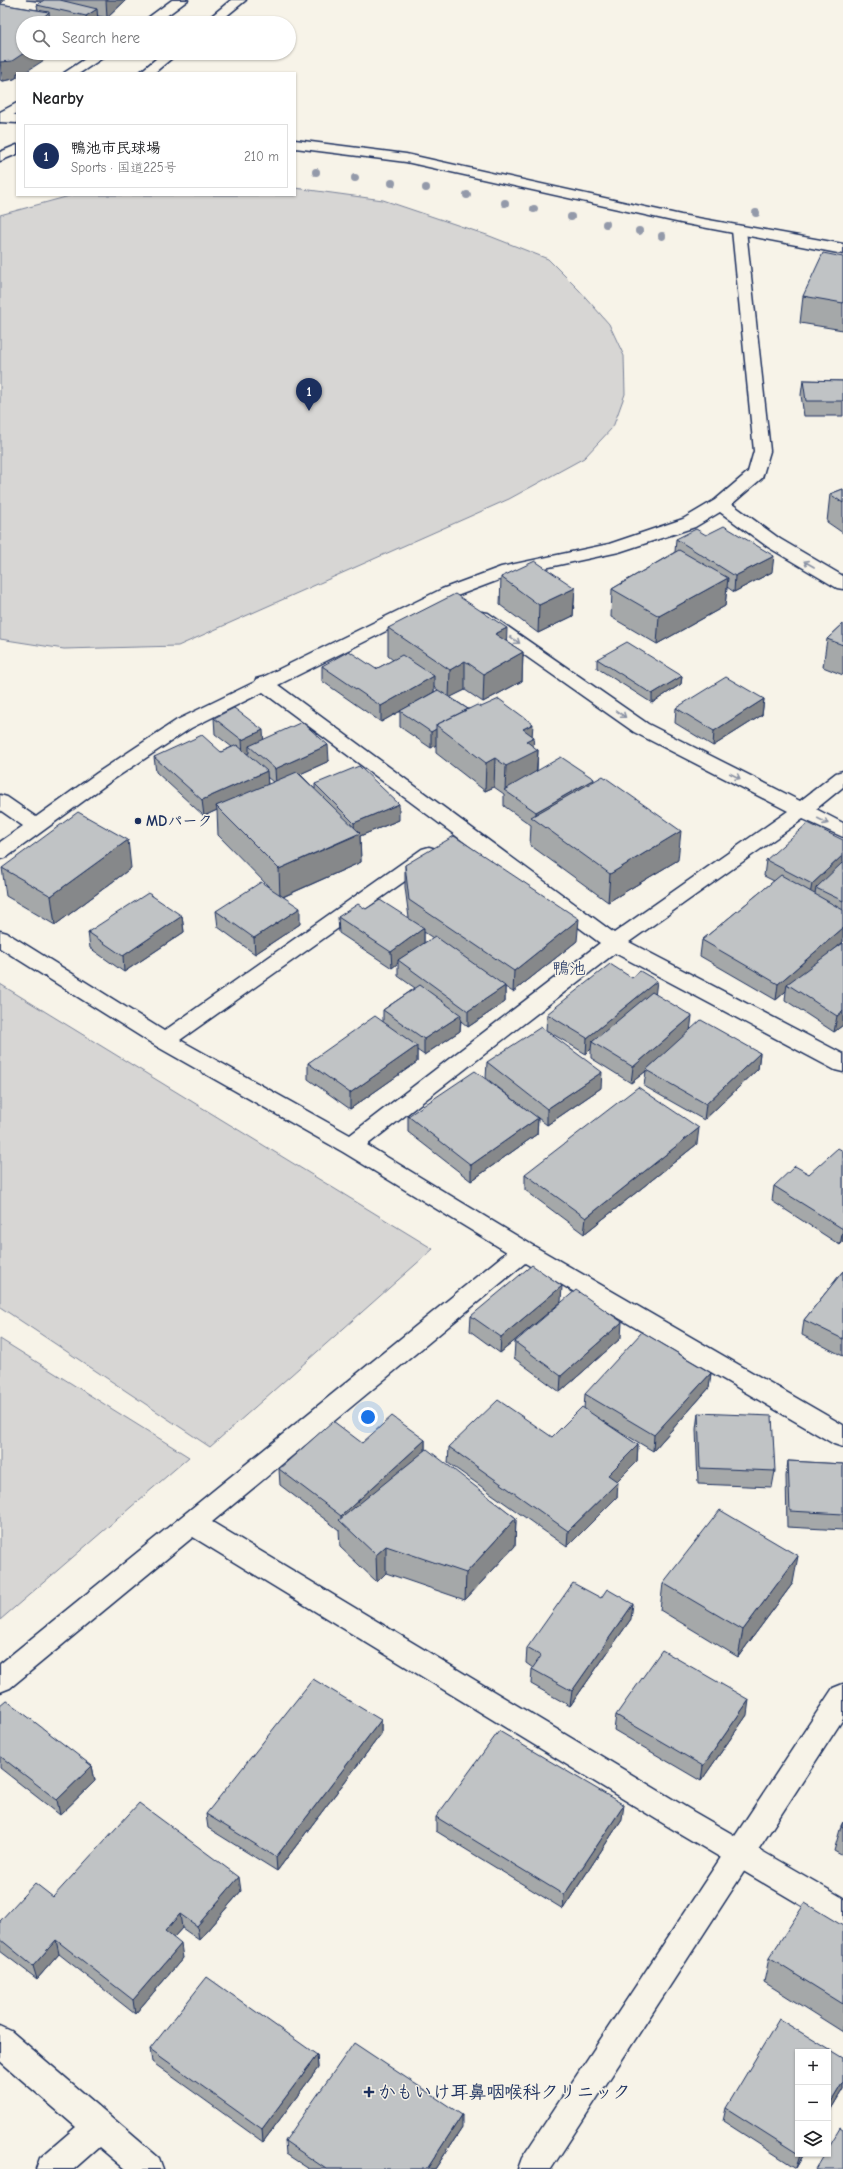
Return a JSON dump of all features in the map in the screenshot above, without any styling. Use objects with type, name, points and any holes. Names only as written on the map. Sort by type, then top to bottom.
[{"type":"main road","points":[[158,16],[181,0]]},
{"type":"main road","points":[[219,16],[239,0]]},
{"type":"main road","points":[[73,72],[92,60]]},
{"type":"main road","points":[[147,72],[163,60]]},
{"type":"main road","points":[[0,118],[16,108]]},
{"type":"main road","points":[[0,118],[16,119]]},
{"type":"main road","points":[[296,144],[406,158],[681,219],[843,249]]},
{"type":"main road","points":[[0,157],[16,149]]},
{"type":"main road","points":[[0,852],[184,724],[263,683],[448,593],[507,570],[613,548],[688,523],[721,504],[756,474],[762,451],[739,230]]},
{"type":"main road","points":[[721,504],[774,543],[843,584]]},
{"type":"main road","points":[[448,593],[641,728],[843,831]]},
{"type":"main road","points":[[263,683],[614,943],[843,1064]]},
{"type":"main road","points":[[351,1146],[614,943],[802,810],[843,777]]},
{"type":"main road","points":[[0,801],[36,826]]},
{"type":"main road","points":[[164,1041],[463,830]]},
{"type":"main road","points":[[0,938],[164,1041],[351,1146],[524,1251],[843,1437]]},
{"type":"main road","points":[[0,1680],[524,1251]]},
{"type":"main road","points":[[192,1523],[739,1853],[843,1914]]},
{"type":"main road","points":[[533,2169],[843,1696]]},
{"type":"main road","points":[[0,2041],[148,2169]]},
{"type":"main road","points":[[51,2169],[100,2126]]},
{"type":"shaded area","points":[[296,188],[383,200],[487,235],[548,259],[579,290],[609,324],[624,356],[625,394],[613,427],[584,458],[509,499],[178,646],[64,649],[0,639],[0,215],[69,196],[296,196]]},
{"type":"shaded area","points":[[0,984],[433,1249],[210,1447],[0,1307]]},
{"type":"shaded area","points":[[0,1339],[189,1457],[0,1620]]},
{"type":"building","points":[[44,0],[60,0],[97,9],[86,16],[37,5]]},
{"type":"building","points":[[0,4],[49,12],[45,16],[16,16],[16,58],[12,61],[0,62]]},
{"type":"building","points":[[823,253],[843,257],[843,303],[803,296]]},
{"type":"building","points":[[803,380],[843,381],[843,401],[806,401]]},
{"type":"building","points":[[843,489],[843,503],[830,494]]},
{"type":"building","points":[[724,526],[774,556],[735,576],[676,539],[696,529],[706,535]]},
{"type":"building","points":[[679,550],[728,578],[659,616],[612,589]]},
{"type":"building","points":[[535,561],[575,588],[539,605],[501,577]]},
{"type":"building","points":[[455,594],[507,628],[495,634],[523,652],[484,674],[465,661],[450,670],[388,628]]},
{"type":"building","points":[[843,624],[843,645],[827,639]]},
{"type":"building","points":[[627,642],[682,676],[652,694],[597,659]]},
{"type":"building","points":[[349,651],[376,669],[402,655],[434,676],[381,706],[322,666]]},
{"type":"building","points":[[726,677],[764,699],[714,731],[676,708]]},
{"type":"building","points":[[438,690],[468,709],[436,725],[436,729],[431,732],[400,711]]},
{"type":"building","points":[[499,699],[533,724],[523,729],[534,737],[526,741],[538,750],[506,766],[495,758],[486,763],[436,725],[477,705],[481,707]]},
{"type":"building","points":[[234,708],[263,730],[242,740],[214,718]]},
{"type":"building","points":[[302,722],[328,745],[275,769],[249,746]]},
{"type":"building","points":[[202,735],[221,752],[237,745],[267,771],[202,800],[154,757]]},
{"type":"building","points":[[561,757],[594,779],[536,812],[504,790]]},
{"type":"building","points":[[359,766],[399,804],[354,823],[315,784]]},
{"type":"building","points":[[297,772],[360,833],[279,869],[216,806]]},
{"type":"building","points":[[603,776],[681,831],[610,874],[531,817]]},
{"type":"building","points":[[78,812],[128,840],[51,896],[2,868]]},
{"type":"building","points":[[808,823],[843,840],[843,855],[812,884],[766,860]]},
{"type":"building","points":[[454,836],[579,919],[514,971],[409,900],[405,865]]},
{"type":"building","points":[[843,862],[843,901],[816,888]]},
{"type":"building","points":[[781,875],[843,910],[843,928],[778,984],[702,940]]},
{"type":"building","points":[[261,882],[300,908],[254,938],[216,911]]},
{"type":"building","points":[[148,893],[182,916],[123,956],[88,932]]},
{"type":"building","points":[[380,900],[424,928],[391,952],[338,917],[358,904],[366,909]]},
{"type":"building","points":[[435,936],[505,986],[468,1011],[398,960]]},
{"type":"building","points":[[843,943],[843,1011],[837,1016],[787,984]]},
{"type":"building","points":[[610,964],[632,978],[640,971],[657,981],[587,1038],[547,1014]]},
{"type":"building","points":[[420,985],[461,1015],[424,1039],[383,1010]]},
{"type":"building","points":[[652,992],[692,1016],[633,1067],[592,1042]]},
{"type":"building","points":[[375,1016],[417,1046],[350,1093],[308,1063]]},
{"type":"building","points":[[701,1020],[760,1053],[706,1104],[646,1070]]},
{"type":"building","points":[[541,1027],[602,1072],[547,1109],[487,1062]]},
{"type":"building","points":[[475,1071],[538,1118],[471,1165],[408,1116]]},
{"type":"building","points":[[638,1087],[699,1128],[586,1218],[525,1174]]},
{"type":"building","points":[[838,1148],[843,1151],[843,1229],[774,1186],[795,1166],[809,1174]]},
{"type":"building","points":[[532,1265],[562,1286],[501,1337],[471,1316]]},
{"type":"building","points":[[843,1271],[843,1339],[804,1320]]},
{"type":"building","points":[[576,1290],[622,1322],[561,1376],[515,1342]]},
{"type":"building","points":[[642,1332],[711,1373],[654,1435],[585,1394]]},
{"type":"building","points":[[498,1400],[552,1437],[582,1407],[638,1445],[608,1475],[618,1482],[568,1531],[449,1447]]},
{"type":"building","points":[[698,1413],[772,1416],[775,1471],[700,1468]]},
{"type":"building","points":[[392,1416],[425,1440],[341,1516],[279,1469],[333,1421],[362,1443]]},
{"type":"building","points":[[427,1449],[516,1518],[466,1573],[386,1546],[376,1555],[339,1520]]},
{"type":"building","points":[[788,1461],[843,1464],[843,1514],[790,1511]]},
{"type":"building","points":[[720,1510],[798,1556],[743,1630],[663,1583]]},
{"type":"building","points":[[573,1583],[601,1598],[607,1589],[633,1604],[572,1691],[532,1669],[541,1656],[527,1648]]},
{"type":"building","points":[[662,1650],[749,1700],[703,1766],[616,1715]]},
{"type":"building","points":[[313,1679],[381,1720],[276,1857],[206,1814]]},
{"type":"building","points":[[6,1700],[92,1766],[57,1800],[0,1756],[0,1705]]},
{"type":"building","points":[[499,1731],[624,1805],[564,1895],[436,1817]]},
{"type":"building","points":[[139,1803],[239,1877],[197,1926],[180,1914],[165,1931],[181,1944],[133,2000],[56,1940],[33,1966],[0,1939],[0,1921],[35,1883],[53,1897]]},
{"type":"building","points":[[805,1903],[843,1926],[843,2004],[769,1958]]},
{"type":"building","points":[[207,1977],[317,2055],[262,2129],[150,2049]]},
{"type":"building","points":[[779,2019],[828,2049],[795,2049],[795,2152],[726,2108]]},
{"type":"building","name":"かもいけ耳鼻咽喉科クリニック","points":[[354,2043],[462,2115],[427,2169],[326,2169],[285,2141]]},
{"type":"building","points":[[831,2051],[843,2058],[843,2082],[831,2102]]},
{"type":"building","points":[[840,2128],[843,2130],[843,2169],[816,2169],[823,2157],[831,2157],[831,2143]]},
{"type":"place","name":"鴨池市民球場","points":[[309,411]]},
{"type":"place","name":"MDパーク","points":[[138,821]]},
{"type":"place","name":"かもいけ耳鼻咽喉科クリニック","points":[[369,2092]]},
{"type":"district","name":"鴨池","points":[[569,968]]}]
